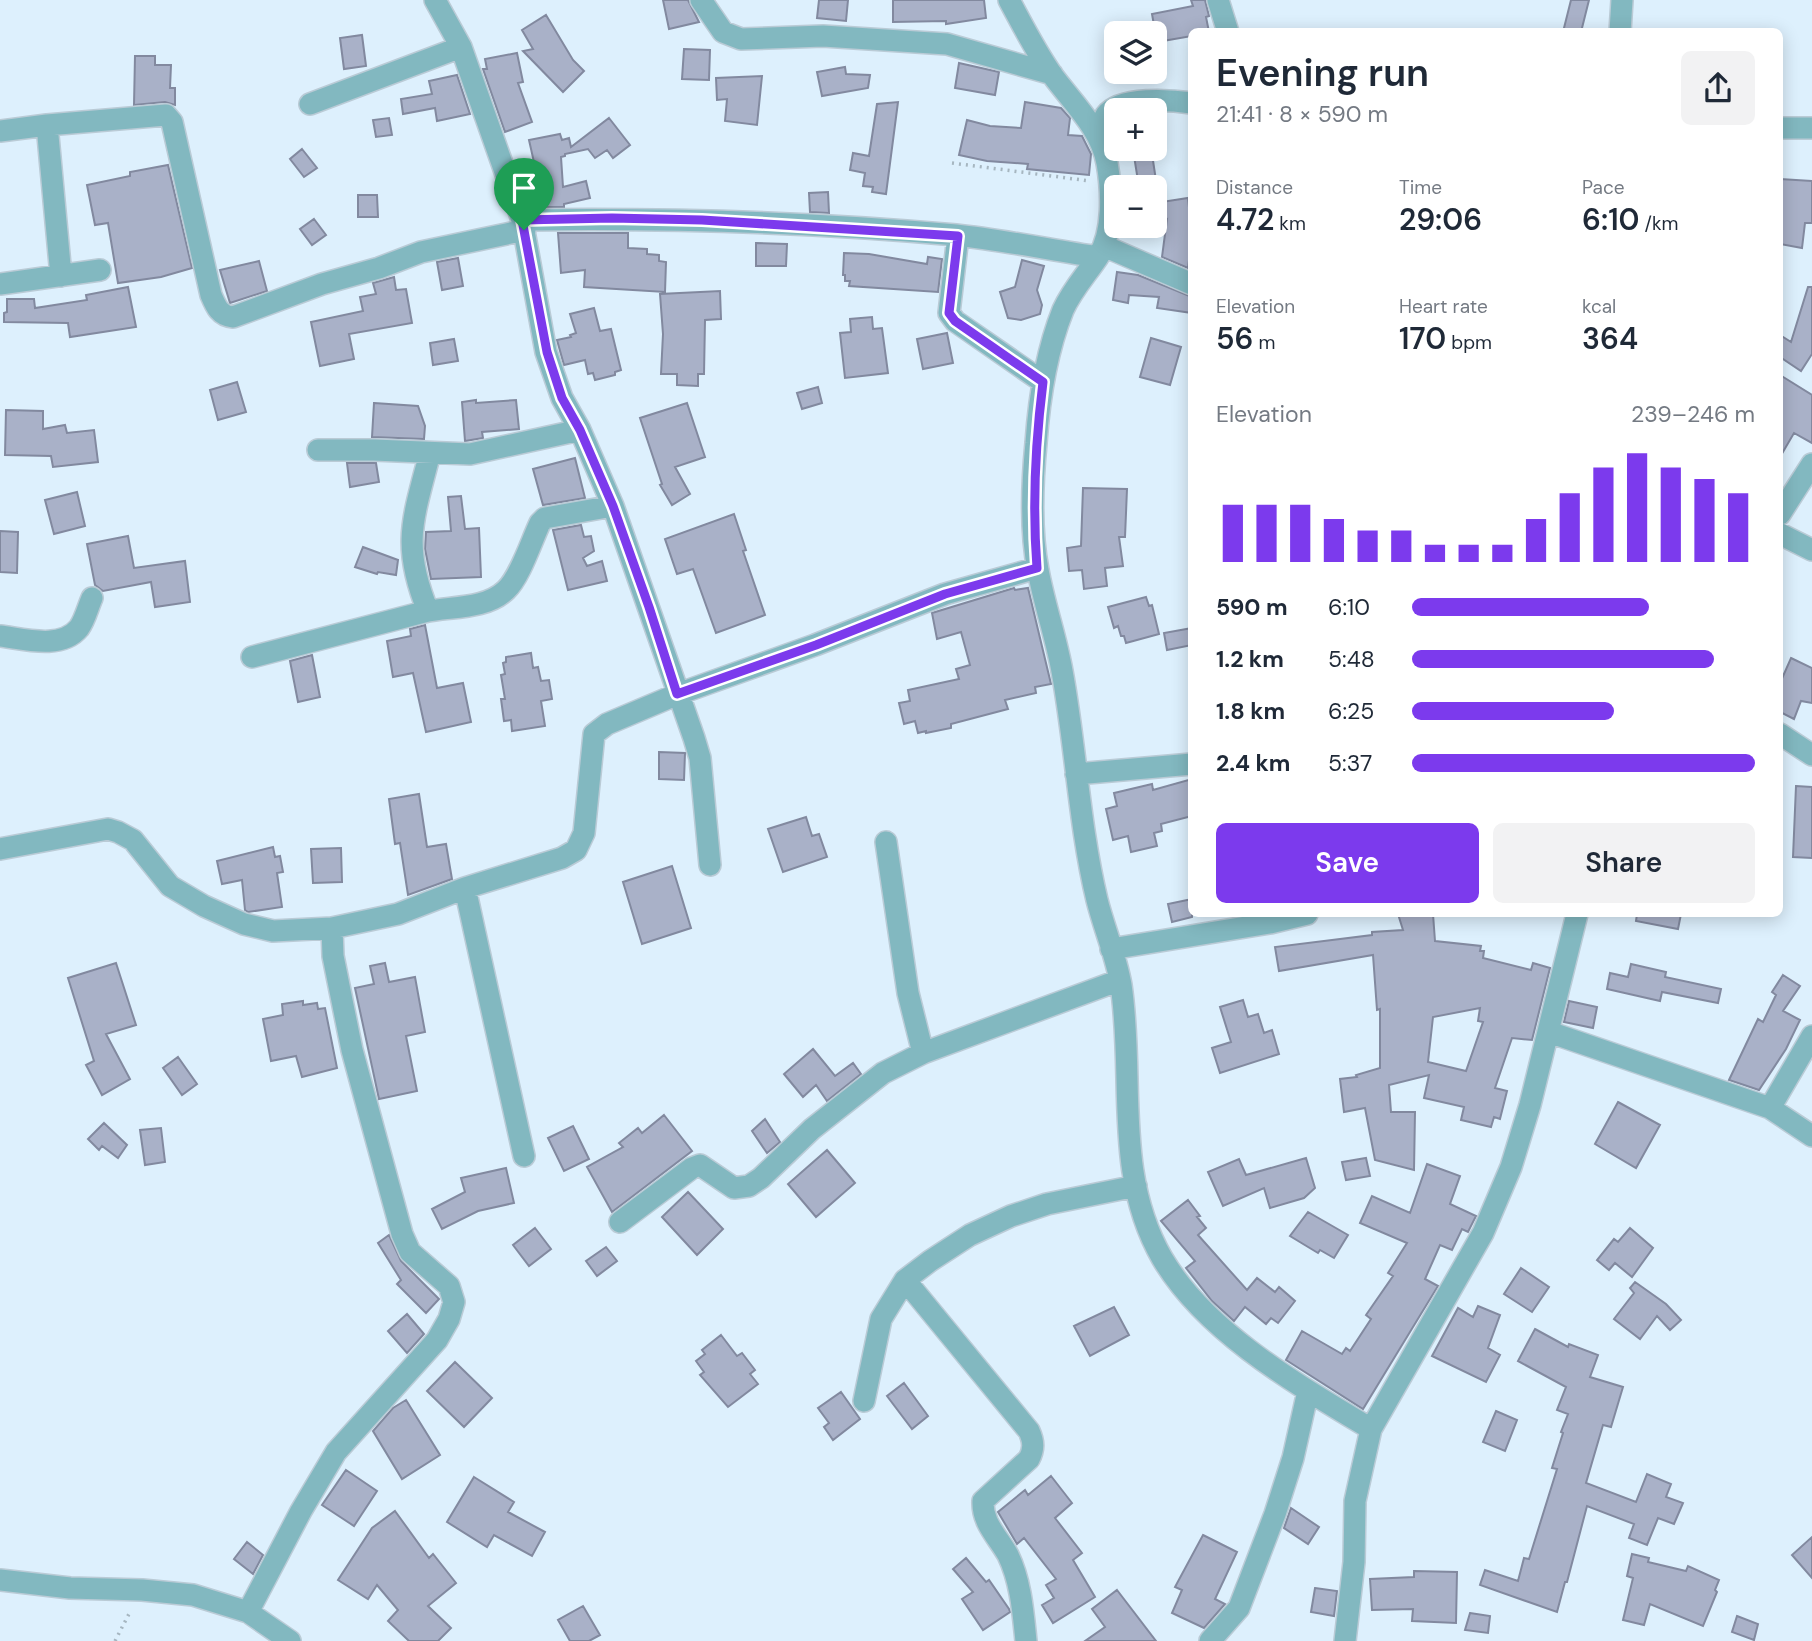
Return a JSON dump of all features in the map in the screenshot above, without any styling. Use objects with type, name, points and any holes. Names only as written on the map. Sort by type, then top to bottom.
[{"type":"street","points":[[435,0],[461,47],[523,225],[547,352],[562,398],[580,430],[613,506],[700,758],[710,865]]},
{"type":"street","points":[[701,0],[723,32],[741,39],[823,36],[947,44],[1052,75]]},
{"type":"street","points":[[1009,0],[1031,43],[1052,75],[1099,136],[1109,175]]},
{"type":"street","points":[[1218,0],[1227,28]]},
{"type":"street","points":[[1620,28],[1622,0]]},
{"type":"street","points":[[310,104],[461,47]]},
{"type":"street","points":[[1099,136],[1105,118],[1119,106],[1151,100],[1188,103]]},
{"type":"street","points":[[0,131],[166,115],[172,122],[211,295],[220,313],[227,317],[421,252],[523,225],[702,220],[958,236],[1101,252],[1188,283]]},
{"type":"street","points":[[47,125],[61,276]]},
{"type":"street","points":[[1783,128],[1812,128]]},
{"type":"street","points":[[958,236],[949,313],[955,321],[1043,382]]},
{"type":"street","points":[[1104,238],[1101,252],[1076,286],[1062,312],[1043,382],[1033,496],[1037,568],[1062,669],[1084,837],[1097,901],[1120,980],[1126,1027],[1128,1145],[1136,1186],[1146,1224],[1161,1257],[1181,1286],[1244,1345],[1308,1391],[1370,1429]]},
{"type":"street","points":[[0,284],[100,270]]},
{"type":"street","points":[[318,450],[470,454],[580,430]]},
{"type":"street","points":[[428,611],[412,564],[411,534],[430,453]]},
{"type":"street","points":[[1783,509],[1812,464]]},
{"type":"street","points":[[252,657],[428,611],[493,599],[506,590],[513,580],[540,523],[545,518],[613,506]]},
{"type":"street","points":[[1783,536],[1812,550]]},
{"type":"street","points":[[0,849],[108,829],[133,840],[170,886],[204,906],[244,924],[274,930],[332,928],[398,914],[465,888],[562,858],[576,849],[584,833],[594,734],[607,724],[677,694],[816,645],[945,594],[1037,568]]},
{"type":"street","points":[[0,636],[59,640],[73,634],[81,625],[92,598]]},
{"type":"street","points":[[1783,736],[1812,755]]},
{"type":"street","points":[[1076,774],[1188,764]]},
{"type":"street","points":[[886,842],[908,993],[923,1053]]},
{"type":"street","points":[[465,888],[524,1156]]},
{"type":"street","points":[[1111,949],[1295,917]]},
{"type":"street","points":[[1345,1641],[1354,1562],[1355,1501],[1370,1429],[1483,1233],[1511,1167],[1530,1105],[1576,917]]},
{"type":"street","points":[[248,1612],[301,1511],[336,1452],[437,1340],[449,1319],[454,1302],[449,1286],[410,1252],[402,1234],[352,1050],[332,956],[332,928]]},
{"type":"street","points":[[620,1222],[692,1168],[700,1165],[734,1188],[749,1186],[761,1178],[812,1129],[883,1073],[923,1053],[1120,980]]},
{"type":"street","points":[[1549,1032],[1770,1108],[1812,1136]]},
{"type":"street","points":[[1770,1108],[1812,1035]]},
{"type":"street","points":[[864,1401],[881,1319],[905,1280],[970,1235],[1011,1216],[1046,1204],[1136,1186]]},
{"type":"street","points":[[905,1280],[1029,1431],[1033,1440],[1034,1450],[1029,1459],[987,1495],[982,1511],[1008,1555],[1019,1584],[1026,1641]]},
{"type":"street","points":[[1210,1641],[1240,1608],[1293,1458],[1308,1391]]},
{"type":"street","points":[[0,1580],[70,1588],[193,1595],[248,1612],[290,1641]]},
{"type":"path","points":[[952,163],[1104,182]]},
{"type":"path","points":[[115,1641],[142,1590]]},
{"type":"building","points":[[663,0],[688,0],[699,22],[669,29]]},
{"type":"building","points":[[819,0],[848,0],[846,21],[817,18]]},
{"type":"building","points":[[893,0],[984,0],[986,18],[946,24],[946,21],[893,22]]},
{"type":"building","points":[[1191,0],[1205,0],[1209,16],[1206,17],[1208,28],[1188,28],[1188,37],[1167,40],[1167,21],[1153,21],[1152,14],[1193,6]]},
{"type":"building","points":[[1571,0],[1589,0],[1582,28],[1564,28]]},
{"type":"building","points":[[546,15],[573,60],[584,71],[563,92],[523,51],[533,49],[522,30]]},
{"type":"building","points":[[362,35],[366,66],[344,69],[340,38]]},
{"type":"building","points":[[684,49],[710,50],[709,80],[682,79]]},
{"type":"building","points":[[517,53],[523,82],[518,83],[532,122],[505,132],[483,69],[487,69],[485,59]]},
{"type":"building","points":[[135,56],[155,56],[155,65],[171,65],[170,88],[175,88],[175,105],[165,102],[134,105]]},
{"type":"building","points":[[959,63],[999,72],[995,95],[955,88]]},
{"type":"building","points":[[845,67],[846,74],[870,75],[868,88],[822,96],[817,72]]},
{"type":"building","points":[[457,75],[470,114],[437,121],[435,108],[403,114],[401,99],[432,94],[429,81]]},
{"type":"building","points":[[762,76],[757,125],[725,121],[727,99],[717,100],[716,78]]},
{"type":"building","points":[[898,102],[886,194],[872,192],[873,187],[863,186],[865,173],[850,170],[853,153],[869,156],[877,104]]},
{"type":"building","points":[[1025,102],[1061,108],[1070,118],[1068,135],[1082,136],[1091,154],[1089,175],[1027,169],[1028,164],[987,161],[959,155],[967,120],[990,126],[1021,128]]},
{"type":"building","points":[[389,118],[392,135],[376,137],[373,120]]},
{"type":"building","points":[[609,118],[630,145],[613,158],[607,150],[595,158],[588,149],[561,157],[563,187],[586,181],[590,198],[564,204],[564,207],[531,207],[527,181],[538,180],[529,140],[560,134],[562,140],[569,138],[571,147]]},
{"type":"building","points":[[302,149],[317,168],[304,177],[290,159]]},
{"type":"building","points":[[1135,161],[1153,161],[1155,175],[1137,175]]},
{"type":"building","points":[[168,165],[192,268],[161,277],[118,283],[108,223],[95,225],[87,185],[130,176],[130,172]]},
{"type":"building","points":[[1783,179],[1812,181],[1812,223],[1805,223],[1802,248],[1783,245]]},
{"type":"building","points":[[828,192],[829,213],[810,212],[809,193]]},
{"type":"building","points":[[358,195],[377,195],[378,217],[358,217]]},
{"type":"building","points":[[1188,198],[1188,268],[1162,257],[1164,238],[1167,238],[1167,201]]},
{"type":"building","points":[[314,219],[326,235],[312,245],[300,229]]},
{"type":"building","points":[[558,233],[628,233],[628,248],[647,249],[647,254],[659,255],[659,261],[666,262],[665,292],[584,287],[585,270],[561,273]]},
{"type":"building","points":[[756,243],[787,244],[786,266],[756,266]]},
{"type":"building","points":[[844,253],[869,254],[927,264],[928,257],[942,259],[938,292],[849,286],[850,281],[845,281],[843,275]]},
{"type":"building","points":[[458,258],[463,286],[442,290],[437,262]]},
{"type":"building","points":[[1022,260],[1044,266],[1037,290],[1042,305],[1040,314],[1021,320],[1008,318],[1000,292],[1015,287]]},
{"type":"building","points":[[259,261],[267,291],[230,303],[220,270]]},
{"type":"building","points":[[1117,272],[1138,275],[1188,295],[1188,312],[1157,308],[1159,297],[1129,295],[1128,303],[1113,300]]},
{"type":"building","points":[[394,277],[396,290],[406,289],[412,323],[349,334],[354,359],[320,366],[311,322],[363,311],[360,297],[376,294],[373,283]]},
{"type":"building","points":[[128,287],[136,327],[70,337],[68,323],[4,322],[7,299],[34,299],[35,308],[87,300],[86,295]]},
{"type":"building","points":[[1808,287],[1812,287],[1812,354],[1801,371],[1783,359],[1783,337],[1791,342]]},
{"type":"building","points":[[720,291],[721,319],[705,320],[704,374],[698,374],[698,386],[677,385],[677,374],[661,374],[663,334],[660,294]]},
{"type":"building","points":[[594,308],[600,331],[611,329],[621,370],[615,372],[615,375],[595,380],[593,373],[588,374],[585,360],[564,365],[557,340],[576,333],[570,314]]},
{"type":"building","points":[[872,317],[873,329],[882,328],[888,373],[845,378],[840,333],[851,332],[850,319]]},
{"type":"building","points":[[947,333],[953,363],[923,369],[917,339]]},
{"type":"building","points":[[1151,338],[1181,347],[1170,385],[1140,377]]},
{"type":"building","points":[[454,339],[458,361],[433,365],[430,343]]},
{"type":"building","points":[[1783,377],[1812,395],[1812,443],[1794,433],[1783,452]]},
{"type":"building","points":[[237,382],[246,412],[218,420],[210,390]]},
{"type":"building","points":[[818,387],[822,403],[802,409],[797,393]]},
{"type":"building","points":[[476,400],[476,403],[516,400],[519,429],[482,432],[483,438],[465,441],[462,402]]},
{"type":"building","points":[[374,403],[418,406],[425,426],[424,439],[372,437]]},
{"type":"building","points":[[687,403],[705,457],[675,467],[690,494],[672,505],[660,485],[662,484],[640,418]]},
{"type":"building","points":[[6,410],[43,411],[43,429],[65,425],[67,433],[94,430],[98,462],[53,467],[51,456],[5,455]]},
{"type":"building","points":[[575,458],[585,498],[543,505],[533,469]]},
{"type":"building","points":[[347,463],[376,463],[379,482],[350,487]]},
{"type":"building","points":[[1083,488],[1127,489],[1125,537],[1119,537],[1123,566],[1105,568],[1107,586],[1084,589],[1082,570],[1069,571],[1067,548],[1081,546]]},
{"type":"building","points":[[77,492],[85,526],[54,534],[45,500]]},
{"type":"building","points":[[461,496],[465,529],[479,528],[481,577],[431,579],[425,549],[426,532],[451,531],[448,497]]},
{"type":"building","points":[[734,514],[746,550],[743,551],[765,615],[716,633],[693,569],[677,574],[665,539]]},
{"type":"building","points":[[581,525],[584,537],[591,536],[594,551],[583,558],[587,566],[602,561],[607,581],[568,590],[553,530]]},
{"type":"building","points":[[0,531],[18,532],[17,573],[0,572]]},
{"type":"building","points":[[128,536],[134,568],[185,561],[190,602],[155,607],[151,582],[103,591],[95,585],[87,544]]},
{"type":"building","points":[[363,547],[398,560],[396,575],[377,574],[355,567]]},
{"type":"building","points":[[1014,588],[1028,588],[1051,684],[1035,687],[1036,693],[1005,700],[1008,709],[951,724],[951,728],[918,733],[915,721],[904,724],[899,703],[910,701],[908,690],[959,679],[956,669],[970,665],[961,632],[937,639],[932,613]]},
{"type":"building","points":[[1146,597],[1149,606],[1152,605],[1159,634],[1126,643],[1118,626],[1114,628],[1108,607]]},
{"type":"building","points":[[425,625],[437,688],[463,683],[471,722],[426,732],[413,673],[393,677],[387,641],[411,636],[410,629]]},
{"type":"building","points":[[1188,629],[1188,646],[1167,650],[1164,633]]},
{"type":"building","points":[[531,653],[533,668],[538,667],[541,681],[549,680],[552,699],[541,701],[545,726],[512,731],[511,720],[504,721],[501,699],[505,699],[501,675],[505,674],[503,663],[506,662],[506,657]]},
{"type":"building","points":[[312,655],[320,697],[298,702],[290,661]]},
{"type":"building","points":[[1791,658],[1812,668],[1812,703],[1801,701],[1794,719],[1783,714],[1783,676]]},
{"type":"building","points":[[659,752],[685,753],[684,780],[659,779]]},
{"type":"building","points":[[1188,780],[1188,817],[1161,824],[1162,831],[1154,833],[1157,846],[1131,852],[1128,836],[1113,840],[1106,809],[1117,806],[1114,793],[1152,784],[1153,790]]},
{"type":"building","points":[[1796,786],[1812,787],[1812,858],[1793,857]]},
{"type":"building","points":[[419,794],[427,847],[446,844],[452,879],[408,895],[400,843],[395,844],[389,799]]},
{"type":"building","points":[[806,817],[812,836],[819,834],[827,857],[783,872],[768,829]]},
{"type":"building","points":[[273,847],[275,857],[280,856],[283,872],[277,873],[282,907],[248,912],[245,910],[242,880],[222,884],[217,861]]},
{"type":"building","points":[[341,848],[342,882],[313,883],[311,849]]},
{"type":"building","points":[[672,866],[691,928],[642,944],[623,882]]},
{"type":"building","points":[[1188,900],[1188,917],[1192,917],[1172,922],[1168,904]]},
{"type":"building","points":[[1399,917],[1433,917],[1435,941],[1481,946],[1480,951],[1484,951],[1483,958],[1531,970],[1533,963],[1550,968],[1532,1040],[1512,1038],[1495,1088],[1507,1091],[1500,1119],[1494,1117],[1491,1127],[1461,1120],[1464,1107],[1424,1098],[1429,1075],[1389,1085],[1391,1112],[1415,1112],[1414,1170],[1375,1160],[1365,1108],[1344,1112],[1340,1079],[1357,1077],[1356,1075],[1380,1068],[1380,1009],[1377,1010],[1373,955],[1279,971],[1275,947],[1372,935],[1372,932],[1403,930]],"holes":[[[1480,1008],[1478,1021],[1483,1022],[1466,1071],[1428,1062],[1433,1017]]]},
{"type":"building","points":[[1637,917],[1680,917],[1678,929],[1636,921]]},
{"type":"building","points":[[116,963],[136,1025],[106,1034],[130,1079],[102,1095],[86,1065],[94,1061],[68,978]]},
{"type":"building","points":[[385,963],[389,982],[415,977],[425,1032],[406,1036],[417,1091],[379,1099],[355,988],[374,984],[370,966]]},
{"type":"building","points":[[1631,964],[1666,972],[1665,977],[1721,989],[1718,1003],[1662,992],[1660,1001],[1607,989],[1610,973],[1628,977]]},
{"type":"building","points":[[1783,975],[1800,986],[1783,1011],[1800,1020],[1786,1049],[1759,1090],[1729,1080],[1758,1019],[1763,1022],[1776,995],[1772,992]]},
{"type":"building","points":[[1243,1000],[1248,1017],[1258,1014],[1264,1033],[1272,1030],[1279,1054],[1220,1073],[1212,1048],[1231,1042],[1220,1007]]},
{"type":"building","points":[[303,1001],[303,1005],[317,1003],[318,1009],[325,1008],[337,1068],[302,1077],[296,1056],[271,1061],[263,1019],[283,1015],[282,1004]]},
{"type":"building","points":[[1569,1001],[1597,1007],[1593,1028],[1564,1022]]},
{"type":"building","points":[[813,1049],[835,1076],[853,1063],[861,1074],[827,1101],[816,1085],[803,1097],[784,1074]]},
{"type":"building","points":[[178,1057],[197,1084],[182,1095],[163,1068]]},
{"type":"building","points":[[1618,1102],[1660,1125],[1636,1168],[1595,1144]]},
{"type":"building","points":[[664,1115],[692,1151],[612,1212],[587,1167],[623,1147],[619,1143],[638,1128],[642,1133]]},
{"type":"building","points":[[765,1119],[780,1142],[767,1153],[752,1131]]},
{"type":"building","points":[[104,1123],[127,1145],[118,1158],[102,1146],[99,1150],[88,1139]]},
{"type":"building","points":[[573,1126],[589,1159],[564,1171],[548,1138]]},
{"type":"building","points":[[161,1128],[165,1162],[145,1165],[140,1130]]},
{"type":"building","points":[[827,1150],[855,1183],[816,1217],[788,1184]]},
{"type":"building","points":[[1306,1158],[1315,1188],[1304,1198],[1270,1208],[1264,1188],[1223,1206],[1208,1172],[1239,1159],[1246,1175]]},
{"type":"building","points":[[1366,1158],[1370,1176],[1346,1180],[1342,1162]]},
{"type":"building","points":[[1427,1164],[1460,1176],[1450,1204],[1476,1216],[1468,1232],[1462,1229],[1452,1250],[1440,1245],[1425,1279],[1438,1286],[1363,1409],[1286,1360],[1302,1331],[1342,1354],[1346,1348],[1350,1351],[1371,1319],[1366,1315],[1393,1276],[1388,1273],[1407,1243],[1360,1223],[1372,1196],[1410,1213]]},
{"type":"building","points":[[506,1168],[514,1203],[478,1211],[442,1229],[432,1209],[465,1192],[461,1178]]},
{"type":"building","points":[[688,1192],[723,1229],[697,1255],[662,1217]]},
{"type":"building","points":[[1188,1200],[1206,1228],[1198,1235],[1247,1290],[1257,1278],[1275,1292],[1279,1287],[1295,1301],[1278,1323],[1271,1318],[1266,1324],[1245,1307],[1234,1321],[1212,1301],[1186,1268],[1195,1261],[1161,1221]]},
{"type":"building","points":[[1308,1212],[1348,1235],[1334,1258],[1320,1250],[1318,1253],[1290,1236]]},
{"type":"building","points":[[535,1228],[551,1249],[529,1266],[513,1245]]},
{"type":"building","points":[[1630,1228],[1653,1248],[1632,1277],[1615,1263],[1609,1270],[1597,1260],[1614,1239],[1618,1242]]},
{"type":"building","points":[[389,1235],[401,1261],[439,1299],[426,1313],[397,1284],[401,1280],[378,1243]]},
{"type":"building","points":[[606,1247],[617,1261],[597,1276],[586,1261]]},
{"type":"building","points":[[1521,1268],[1549,1287],[1532,1312],[1504,1294]]},
{"type":"building","points":[[1635,1282],[1666,1304],[1681,1320],[1670,1330],[1657,1316],[1640,1339],[1614,1319],[1634,1293],[1630,1288]]},
{"type":"building","points":[[1478,1306],[1500,1315],[1488,1348],[1500,1355],[1486,1382],[1432,1356],[1458,1308],[1473,1317]]},
{"type":"building","points":[[1114,1307],[1129,1335],[1090,1356],[1074,1326]]},
{"type":"building","points":[[407,1314],[424,1334],[407,1353],[388,1331]]},
{"type":"building","points":[[1535,1329],[1568,1347],[1569,1344],[1598,1355],[1590,1377],[1623,1387],[1611,1427],[1603,1425],[1586,1483],[1636,1502],[1647,1474],[1671,1484],[1666,1497],[1683,1503],[1674,1524],[1658,1518],[1647,1545],[1629,1538],[1634,1524],[1587,1506],[1557,1612],[1480,1585],[1485,1570],[1518,1581],[1524,1558],[1529,1559],[1557,1469],[1552,1468],[1568,1414],[1557,1410],[1566,1387],[1518,1361]]},
{"type":"building","points":[[721,1335],[737,1356],[742,1353],[755,1370],[750,1374],[758,1384],[728,1407],[700,1375],[704,1372],[696,1361],[705,1354],[702,1350]]},
{"type":"building","points":[[455,1362],[492,1398],[464,1427],[427,1391]]},
{"type":"building","points":[[904,1383],[928,1416],[912,1429],[887,1396]]},
{"type":"building","points":[[841,1392],[860,1419],[833,1440],[824,1427],[829,1423],[818,1408]]},
{"type":"building","points":[[406,1400],[440,1455],[402,1479],[373,1431],[393,1408]]},
{"type":"building","points":[[1496,1411],[1517,1420],[1505,1451],[1483,1442]]},
{"type":"building","points":[[346,1470],[377,1491],[354,1526],[322,1505]]},
{"type":"building","points":[[1051,1476],[1072,1503],[1055,1518],[1082,1553],[1073,1560],[1095,1597],[1053,1623],[1042,1605],[1054,1598],[1046,1585],[1056,1579],[1024,1538],[1017,1544],[998,1512],[1025,1490],[1028,1495]]},
{"type":"building","points":[[474,1477],[514,1502],[508,1512],[545,1532],[532,1556],[494,1535],[487,1547],[447,1522]]},
{"type":"building","points":[[1291,1508],[1319,1527],[1308,1544],[1284,1528]]},
{"type":"building","points":[[395,1511],[429,1558],[433,1554],[456,1583],[428,1606],[451,1628],[438,1641],[409,1641],[388,1621],[398,1610],[377,1585],[368,1599],[338,1580],[372,1528]]},
{"type":"building","points":[[1203,1535],[1237,1552],[1215,1599],[1225,1604],[1204,1628],[1172,1613],[1182,1590],[1175,1587]]},
{"type":"building","points":[[1812,1537],[1812,1578],[1792,1555]]},
{"type":"building","points":[[247,1542],[263,1555],[253,1574],[234,1559]]},
{"type":"building","points":[[1632,1554],[1649,1558],[1648,1562],[1686,1571],[1688,1566],[1719,1580],[1703,1626],[1650,1604],[1644,1625],[1623,1620],[1633,1578],[1627,1576]]},
{"type":"building","points":[[966,1558],[986,1582],[989,1580],[1010,1612],[983,1630],[962,1599],[973,1592],[953,1569]]},
{"type":"building","points":[[1414,1571],[1457,1572],[1456,1623],[1412,1621],[1413,1609],[1372,1610],[1370,1579],[1414,1577]]},
{"type":"building","points":[[1315,1588],[1337,1591],[1334,1616],[1311,1612]]},
{"type":"building","points":[[1117,1590],[1156,1641],[1085,1641],[1105,1627],[1092,1609]]},
{"type":"building","points":[[583,1606],[600,1635],[589,1641],[570,1641],[558,1620]]},
{"type":"building","points":[[1470,1613],[1490,1616],[1488,1633],[1465,1630]]},
{"type":"building","points":[[1737,1616],[1758,1624],[1754,1640],[1732,1632]]},
{"type":"route","points":[[612,218],[702,220],[958,236],[949,313],[955,321],[1043,382],[1033,496],[1037,568],[945,594],[816,645],[677,694],[613,506],[580,430],[562,398],[547,352],[524,230],[522,220],[612,218]]}]
